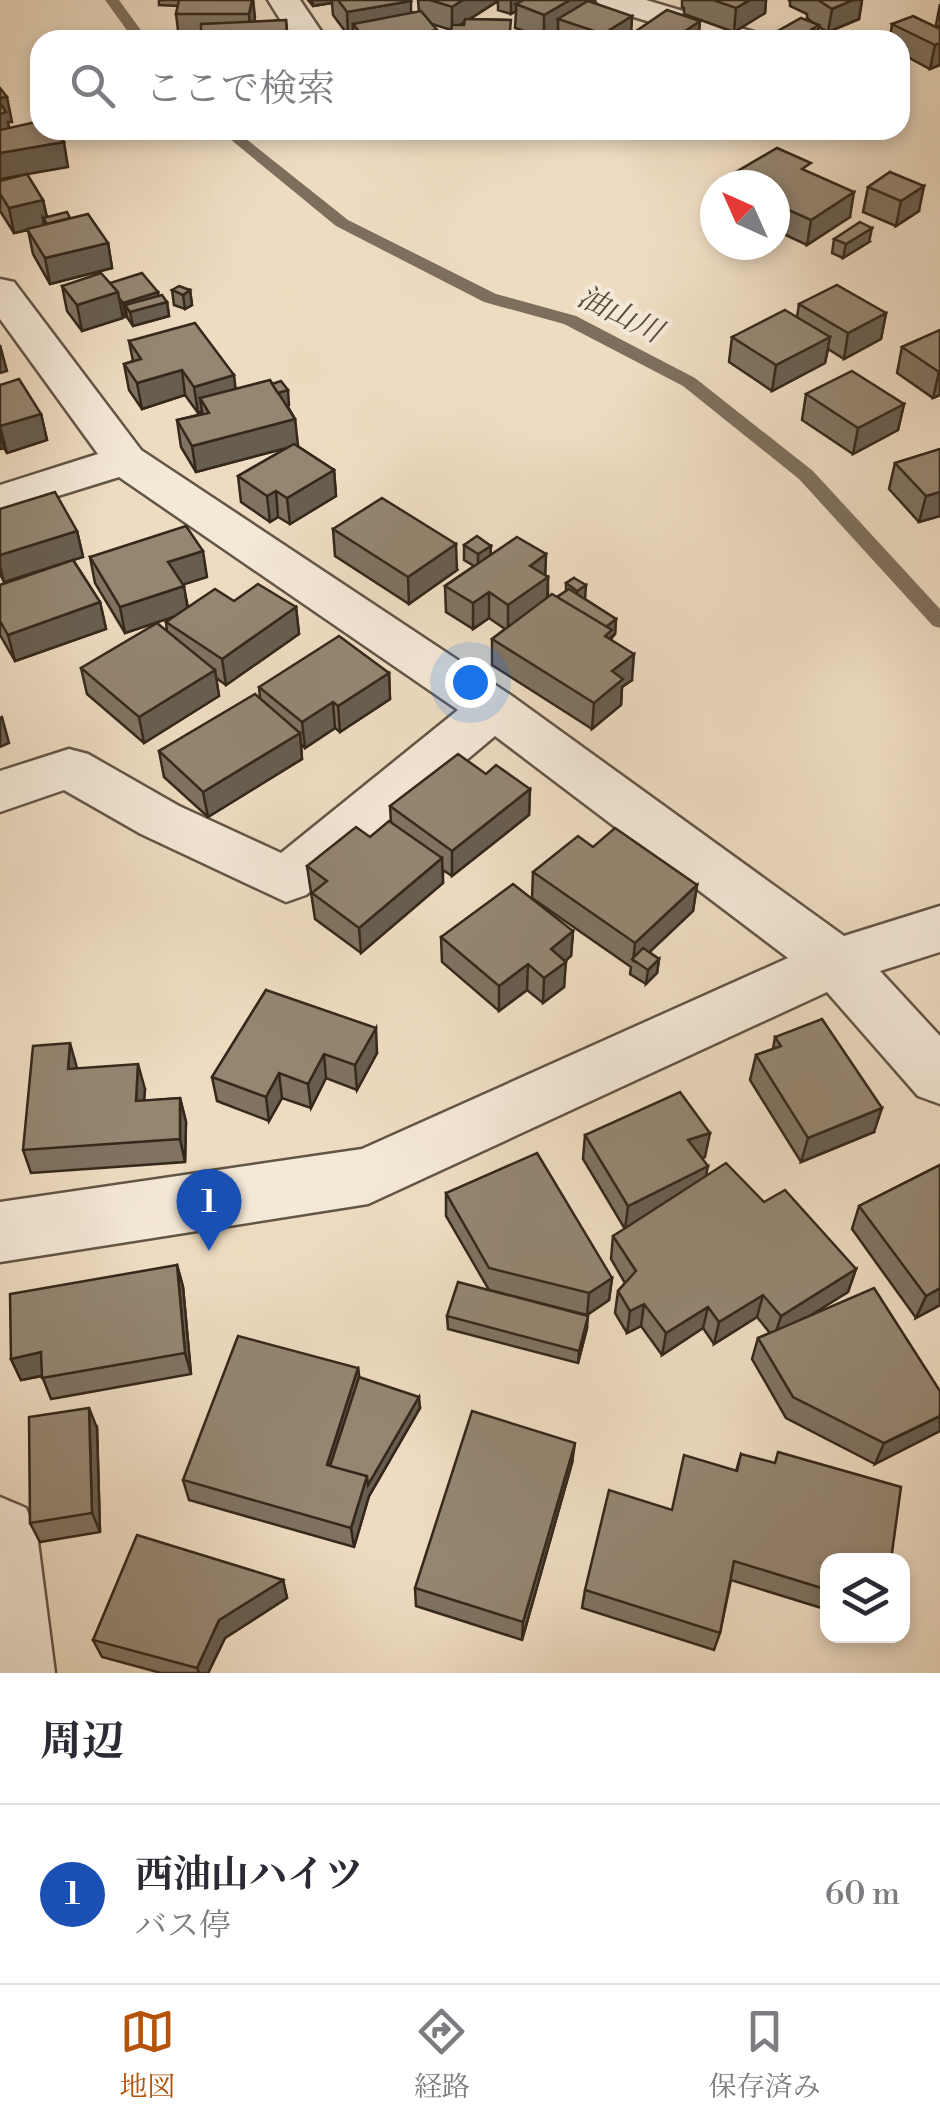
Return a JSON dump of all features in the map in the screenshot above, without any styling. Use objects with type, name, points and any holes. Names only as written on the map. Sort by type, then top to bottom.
[{"type":"street","points":[[284,0],[304,30]]},
{"type":"street","points":[[612,0],[712,30]]},
{"type":"street","points":[[4,307],[125,460],[494,710],[836,962],[940,1078]]},
{"type":"street","points":[[0,500],[125,460]]},
{"type":"street","points":[[0,792],[69,768],[160,820],[286,880],[494,710]]},
{"type":"street","points":[[0,1232],[368,1176],[836,962],[940,929]]},
{"type":"street","points":[[0,1534],[16,1673]]},
{"type":"building","points":[[179,0],[252,0],[249,14],[176,14]]},
{"type":"building","points":[[338,0],[410,0],[411,1],[347,12]]},
{"type":"building","points":[[430,0],[463,0],[452,7]]},
{"type":"building","points":[[524,0],[570,0],[544,15],[516,4]]},
{"type":"building","points":[[713,0],[750,0],[736,8]]},
{"type":"building","points":[[818,0],[853,0],[832,9]]},
{"type":"building","points":[[588,1],[632,16],[609,30],[591,30],[558,19]]},
{"type":"building","points":[[667,10],[700,21],[687,30],[638,30]]},
{"type":"building","points":[[421,11],[437,30],[358,30],[353,24]]},
{"type":"building","points":[[913,16],[940,29],[940,43],[935,45],[892,24]]},
{"type":"building","points":[[801,18],[819,25],[815,30],[780,30]]},
{"type":"building","points":[[465,19],[511,20],[510,30],[451,30],[452,25],[464,25]]},
{"type":"building","points":[[286,20],[287,30],[201,30],[201,24]]},
{"type":"building","points":[[30,123],[30,140],[64,142],[0,153],[0,130]]},
{"type":"building","points":[[777,148],[811,163],[802,169],[854,192],[811,220],[790,211],[790,170],[739,170]]},
{"type":"building","points":[[890,172],[924,186],[901,201],[868,187]]},
{"type":"building","points":[[27,174],[43,200],[9,208],[0,194],[0,181]]},
{"type":"building","points":[[67,212],[70,218],[47,224],[43,218]]},
{"type":"building","points":[[88,214],[108,243],[45,258],[27,229]]},
{"type":"building","points":[[860,222],[872,228],[846,244],[834,239]]},
{"type":"building","points":[[101,273],[118,292],[77,305],[62,286]]},
{"type":"building","points":[[142,273],[158,292],[123,303],[110,283]]},
{"type":"building","points":[[837,285],[886,313],[848,333],[799,304]]},
{"type":"building","points":[[179,286],[190,290],[183,295],[172,290]]},
{"type":"building","points":[[162,295],[167,302],[130,312],[125,305]]},
{"type":"building","points":[[785,310],[830,337],[776,365],[732,337]]},
{"type":"building","points":[[195,323],[234,375],[194,387],[182,370],[137,383],[124,364],[141,359],[129,341]]},
{"type":"building","points":[[940,330],[940,371],[939,372],[902,347]]},
{"type":"building","points":[[852,371],[904,404],[858,428],[806,394]]},
{"type":"building","points":[[19,379],[41,414],[0,426],[0,385]]},
{"type":"building","points":[[270,380],[295,419],[192,446],[177,420],[209,413],[200,398]]},
{"type":"building","points":[[281,381],[288,390],[278,393],[272,384]]},
{"type":"building","points":[[294,444],[334,470],[287,498],[276,491],[267,496],[238,476]]},
{"type":"building","points":[[940,449],[940,492],[926,496],[895,463]]},
{"type":"building","points":[[55,492],[77,531],[0,555],[0,509]]},
{"type":"building","points":[[382,498],[456,544],[408,577],[333,529]]},
{"type":"building","points":[[186,526],[203,551],[168,562],[184,586],[120,607],[90,557]]},
{"type":"building","points":[[477,536],[491,546],[478,554],[464,545]]},
{"type":"building","points":[[517,537],[546,554],[530,566],[548,577],[508,605],[489,592],[473,603],[445,586]]},
{"type":"building","points":[[73,560],[100,602],[8,635],[0,621],[0,585]]},
{"type":"building","points":[[574,578],[586,585],[577,591],[566,583]]},
{"type":"building","points":[[258,584],[296,607],[222,659],[166,622],[215,589],[234,601]]},
{"type":"building","points":[[569,589],[616,619],[606,627],[557,597]]},
{"type":"building","points":[[552,594],[612,630],[605,636],[634,654],[612,671],[623,679],[594,703],[492,639]]},
{"type":"building","points":[[157,623],[215,670],[139,717],[81,668]]},
{"type":"building","points":[[339,636],[389,673],[338,706],[333,702],[302,722],[259,687]]},
{"type":"building","points":[[255,694],[300,733],[203,792],[159,751]]},
{"type":"building","points":[[458,754],[486,774],[496,765],[530,789],[452,851],[390,806]]},
{"type":"building","points":[[389,821],[442,858],[359,928],[312,893],[327,881],[307,866],[356,827],[370,837]]},
{"type":"building","points":[[615,828],[697,885],[635,943],[533,872],[578,836],[593,847]]},
{"type":"building","points":[[513,884],[573,931],[551,949],[566,962],[544,978],[528,964],[499,986],[441,937]]},
{"type":"building","points":[[643,948],[659,959],[648,970],[632,959]]},
{"type":"building","points":[[266,990],[376,1028],[355,1065],[324,1054],[308,1084],[279,1073],[266,1097],[212,1077]]},
{"type":"building","points":[[822,1019],[882,1108],[808,1138],[756,1055],[781,1046],[775,1037]]},
{"type":"building","points":[[70,1043],[68,1069],[138,1064],[136,1101],[180,1098],[180,1139],[23,1150],[33,1046]]},
{"type":"building","points":[[680,1092],[710,1133],[688,1140],[708,1166],[628,1206],[585,1135]]},
{"type":"building","points":[[537,1153],[612,1278],[589,1293],[489,1268],[446,1193]]},
{"type":"building","points":[[726,1163],[764,1202],[785,1190],[856,1269],[781,1316],[763,1295],[719,1322],[708,1307],[666,1333],[644,1304],[630,1311],[618,1291],[636,1271],[613,1236]]},
{"type":"building","points":[[940,1165],[940,1288],[926,1296],[859,1206]]},
{"type":"building","points":[[177,1265],[185,1353],[42,1378],[41,1352],[11,1359],[10,1294]]},
{"type":"building","points":[[458,1282],[588,1316],[579,1351],[447,1316]]},
{"type":"building","points":[[874,1288],[940,1391],[940,1416],[884,1443],[793,1397],[758,1338]]},
{"type":"building","points":[[238,1336],[358,1368],[327,1465],[367,1476],[351,1528],[183,1480]]},
{"type":"building","points":[[359,1377],[419,1397],[368,1485],[367,1476],[330,1466]]},
{"type":"building","points":[[89,1408],[92,1513],[30,1523],[29,1417]]},
{"type":"building","points":[[472,1411],[575,1443],[523,1622],[415,1588]]},
{"type":"building","points":[[778,1452],[901,1487],[892,1553],[820,1553],[820,1588],[734,1561],[720,1633],[585,1590],[609,1490],[672,1510],[684,1455],[737,1471],[741,1454],[775,1463]]},
{"type":"building","points":[[137,1535],[283,1580],[219,1620],[197,1668],[93,1640]]},
{"type":"waterway","name":"油山川","points":[[112,0],[134,30]]},
{"type":"waterway","name":"油山川","points":[[238,140],[342,223],[407,258],[490,298],[570,320],[689,382],[806,475],[940,621]]},
{"type":"place","name":"西油山ハイツ","points":[[209,1251]]}]
